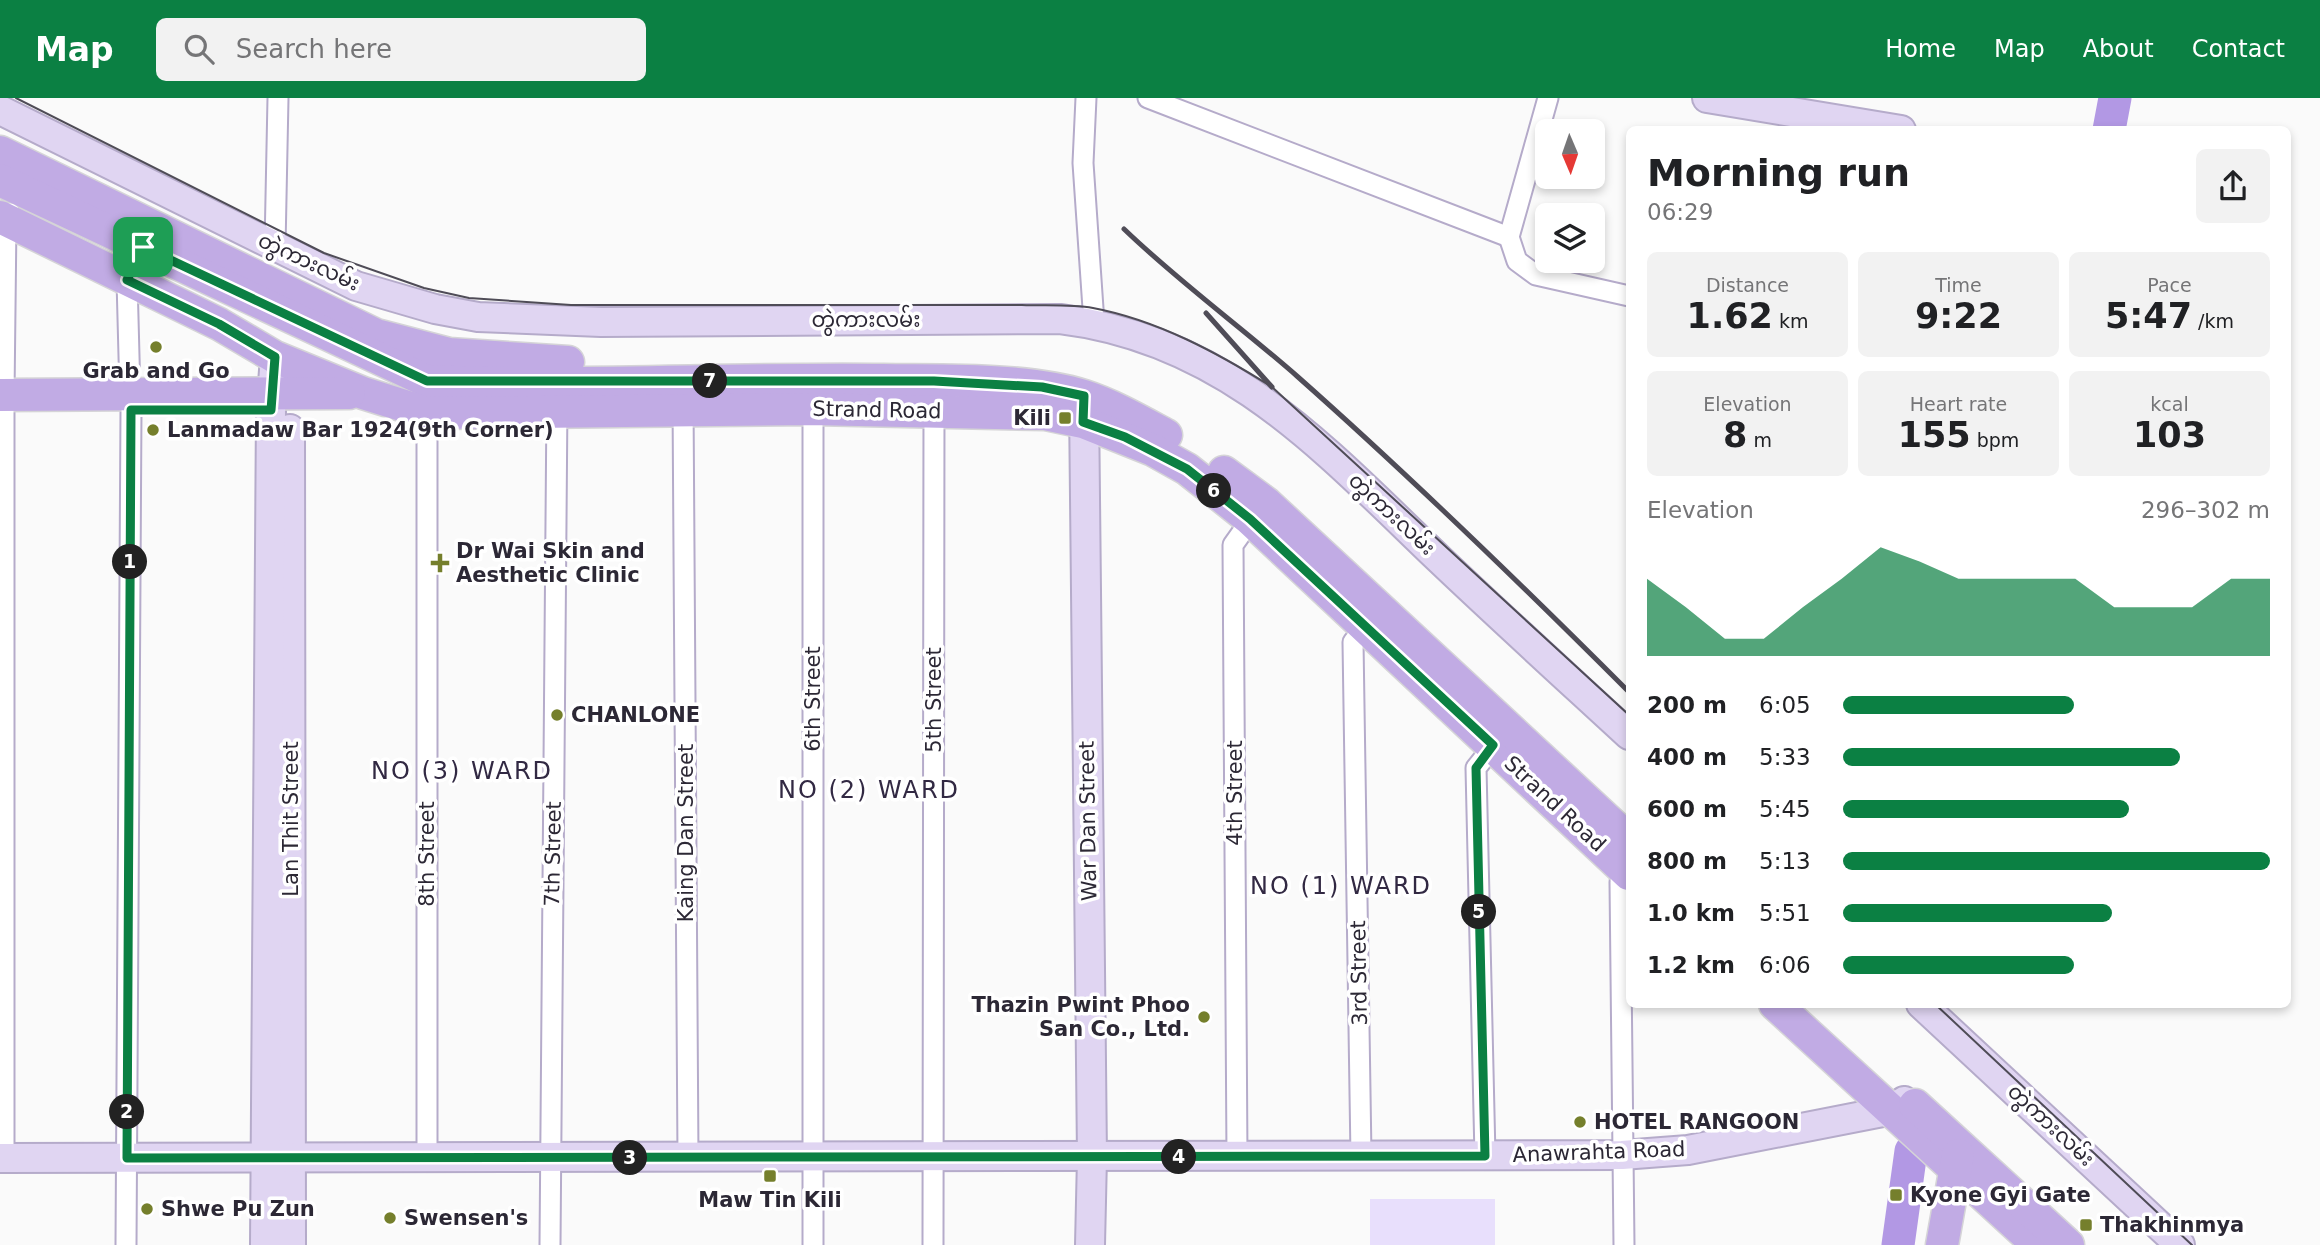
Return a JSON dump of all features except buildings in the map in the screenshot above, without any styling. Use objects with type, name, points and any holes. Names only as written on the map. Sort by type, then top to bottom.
[{"type":"main road","points":[[1707,98],[1877,126]]},
{"type":"main road","name":"တွဲကားလမ်း","points":[[0,110],[356,286],[435,309],[478,317],[601,322],[1060,319],[1094,323],[1192,358],[1235,380],[1302,429],[1626,732]]},
{"type":"main road","points":[[0,152],[376,335],[449,354],[556,362],[922,369],[1013,367],[1085,398]]},
{"type":"main road","name":"Strand Road","points":[[10,185],[427,381],[556,397]]},
{"type":"main road","name":"Strand Road","points":[[3,219],[219,324],[275,357],[363,393],[427,414],[556,397],[813,394],[934,396],[1042,387],[1085,398],[1128,415],[1196,452],[1501,736],[1626,838]]},
{"type":"main road","name":"Lan Thit Street","points":[[265,1245],[278,1159],[281,401],[275,357]]},
{"type":"main road","points":[[2,402],[281,401],[363,393],[427,381]]},
{"type":"main road","name":"War Dan Street","points":[[1085,398],[1092,1157],[1090,1245]]},
{"type":"main road","points":[[281,401],[427,414]]},
{"type":"main road","name":"Strand Road","points":[[1501,736],[1626,869]]},
{"type":"main road","points":[[1780,1008],[1900,1104]]},
{"type":"main road","points":[[1810,1008],[1900,1104],[1957,1157],[2038,1245]]},
{"type":"main road","name":"တွဲကားလမ်း","points":[[1930,1009],[2180,1245]]},
{"type":"main road","name":"Anawrahta Road","points":[[2,1158],[1622,1155],[1688,1150],[1900,1104]]},
{"type":"main road","points":[[1943,1242],[1957,1157]]},
{"type":"main road","points":[[1957,1157],[2068,1245]]},
{"type":"main road","name":"Lan Thit Street","points":[[278,1159],[291,1245]]},
{"type":"street","points":[[275,247],[278,98]]},
{"type":"street","points":[[1086,98],[1083,163],[1094,323]]},
{"type":"street","points":[[1149,98],[1509,237]]},
{"type":"street","points":[[1548,98],[1509,237],[1517,261],[1536,275],[1626,295]]},
{"type":"street","points":[[2,1158],[3,219],[10,185]]},
{"type":"street","points":[[126,1245],[130,402],[127,280],[143,247]]},
{"type":"street","name":"8th Street","points":[[426,1159],[427,381]]},
{"type":"street","name":"6th Street","points":[[813,394],[813,1245]]},
{"type":"street","name":"Kaing Dan Street","points":[[683,396],[688,1158]]},
{"type":"street","name":"5th Street","points":[[933,1245],[934,396]]},
{"type":"street","name":"7th Street","points":[[550,1245],[556,397]]},
{"type":"street","name":"4th Street","points":[[1237,1157],[1233,545],[1258,511]]},
{"type":"street","name":"3rd Street","points":[[1362,1156],[1353,642],[1373,617]]},
{"type":"street","points":[[1485,1156],[1476,768],[1501,736]]},
{"type":"street","points":[[1624,1245],[1620,882],[1626,874]]},
{"type":"shaded area","points":[[1370,1199],[1495,1199],[1495,1245],[1370,1245]]},
{"type":"waterway","points":[[2110,126],[2115,98]]},
{"type":"waterway","points":[[1898,1245],[1911,1151]]},
{"type":"tram line","points":[[16,98],[324,253],[424,288],[469,298],[571,305],[1067,306],[1117,313],[1164,329],[1209,350],[1272,387],[1626,712]]},
{"type":"tram line","points":[[1939,1008],[2192,1245]]},
{"type":"railway","points":[[1124,229],[1298,377],[1383,454],[1626,689]]},
{"type":"railway","points":[[1206,313],[1272,387]]},
{"type":"place","name":"Grab and Go","points":[[156,347]]},
{"type":"place","name":"Kili","points":[[1065,418]]},
{"type":"place","name":"Lanmadaw Bar 1924(9th Corner)","points":[[153,430]]},
{"type":"place","name":"Dr Wai Skin and Aesthetic Clinic","points":[[440,563]]},
{"type":"place","name":"CHANLONE","points":[[557,715]]},
{"type":"place","name":"Thazin Pwint Phoo San Co., Ltd.","points":[[1204,1017]]},
{"type":"place","name":"HOTEL RANGOON","points":[[1580,1122]]},
{"type":"place","name":"Maw Tin Kili","points":[[770,1176]]},
{"type":"place","name":"Kyone Gyi Gate","points":[[1896,1195]]},
{"type":"place","name":"Shwe Pu Zun","points":[[147,1209]]},
{"type":"place","name":"Swensen's","points":[[390,1218]]},
{"type":"place","name":"Thakhinmya","points":[[2086,1225]]},
{"type":"district","name":"NO (3) WARD","points":[[462,771]]},
{"type":"district","name":"NO (2) WARD","points":[[869,790]]},
{"type":"district","name":"NO (1) WARD","points":[[1341,886]]},
{"type":"route","points":[[143,247],[427,381],[934,381],[1042,387],[1084,396],[1083,422],[1125,437],[1187,469],[1250,519],[1493,745],[1476,768],[1485,1156],[127,1158],[131,410],[271,410],[275,357],[219,324],[127,280],[143,247]]}]
